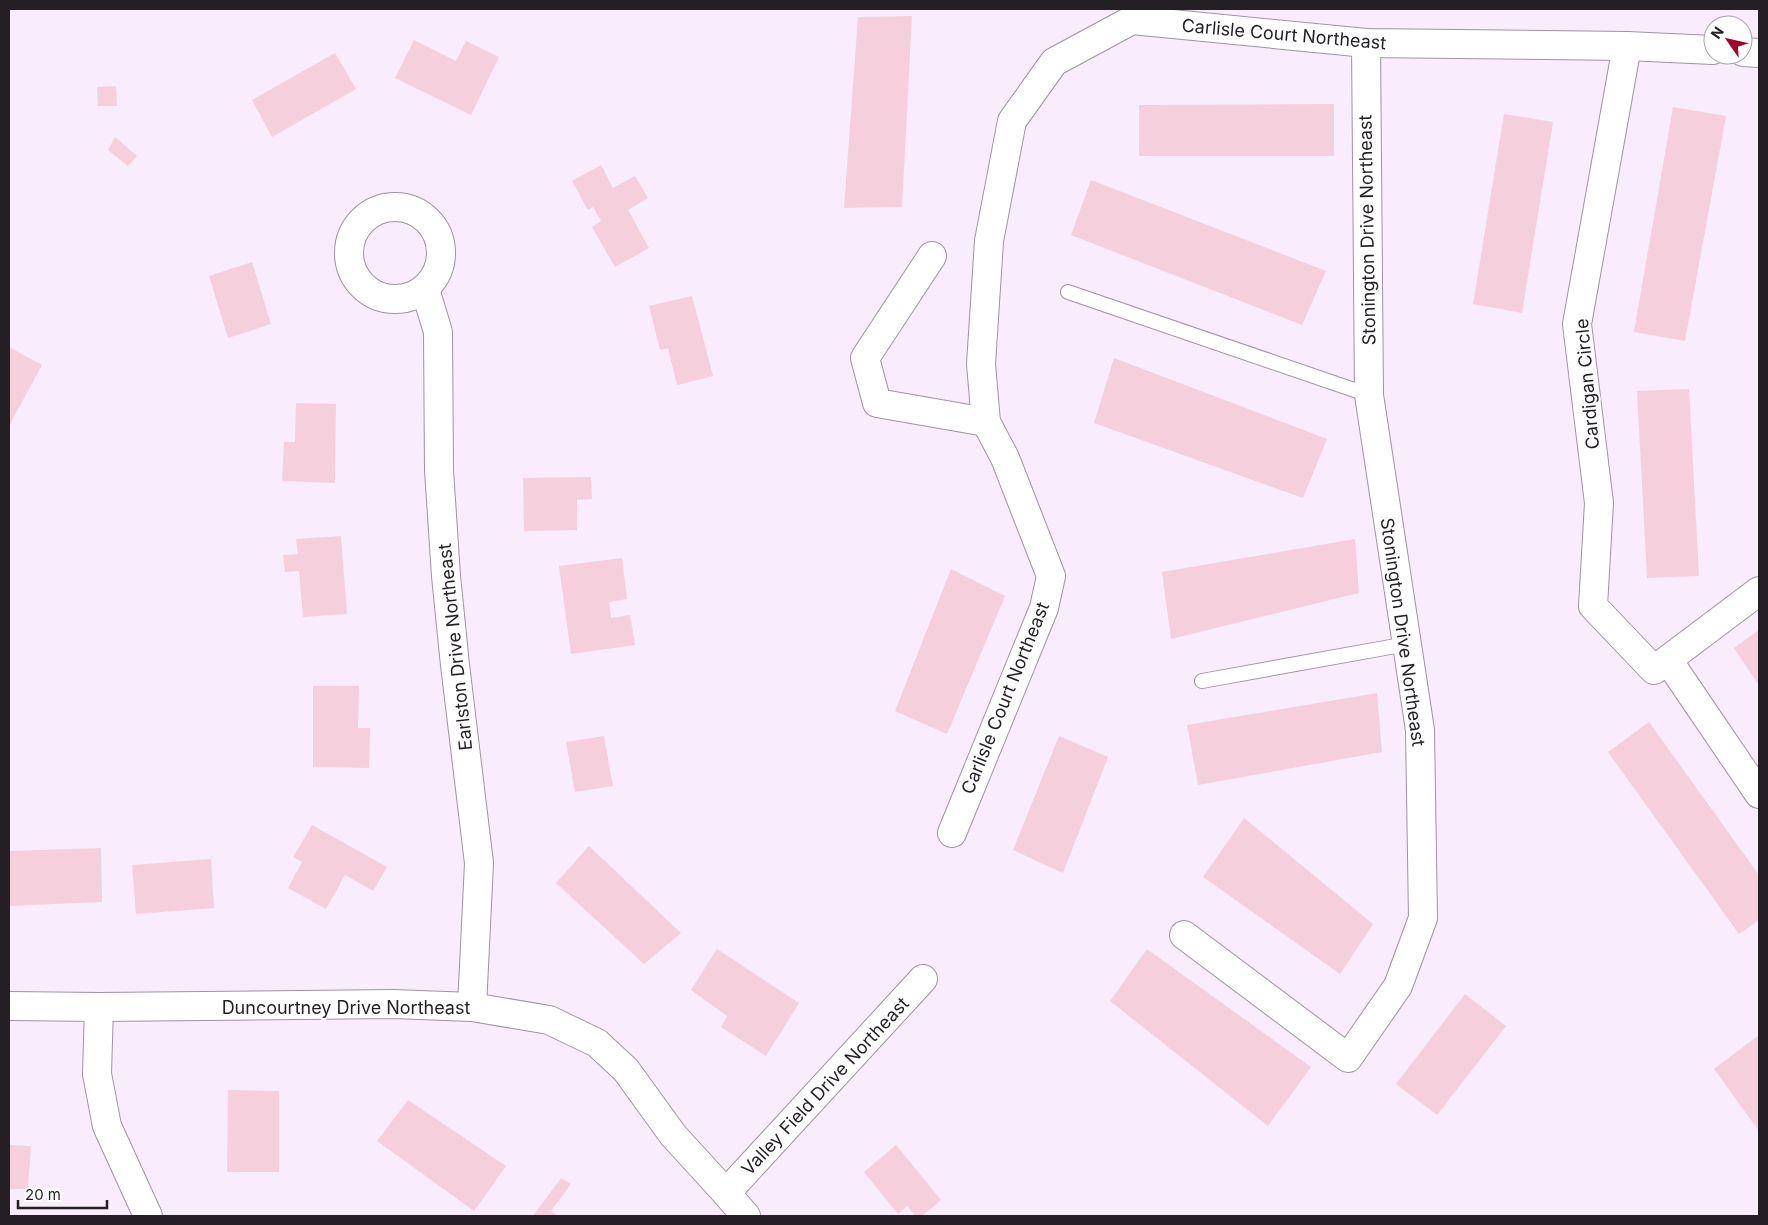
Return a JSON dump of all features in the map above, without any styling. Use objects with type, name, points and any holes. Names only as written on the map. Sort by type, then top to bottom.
[{"type":"street","name":"Carlisle Court Northeast","points":[[952,832],[1044,608],[1050,576],[1005,458],[986,422],[980,364],[989,241],[1012,121],[1054,62],[1132,20],[1366,43],[1627,46],[1703,50]]},
{"type":"street","name":"Stonington Drive Northeast","points":[[1184,935],[1348,1058],[1398,986],[1423,918],[1420,730],[1369,395],[1366,43]]},
{"type":"street","name":"Cardigan Circle","points":[[1627,46],[1577,324],[1600,503],[1593,606],[1654,670],[1668,660]]},
{"type":"street","points":[[932,256],[865,358],[877,402],[986,422]]},
{"type":"street","name":"Earlston Drive Northeast","points":[[425,289],[438,332],[439,470],[446,576],[455,665],[480,862],[472,1007]]},
{"type":"street","points":[[1759,591],[1668,660],[1759,794]]},
{"type":"street","name":"Valley Field Drive Northeast","points":[[726,1193],[922,980]]},
{"type":"street","name":"Duncourtney Drive Northeast","points":[[9,1006],[393,1004],[472,1007],[549,1020],[597,1043],[626,1070],[673,1135],[746,1216]]},
{"type":"street","points":[[99,1007],[97,1074],[107,1126],[148,1216]]},
{"type":"lane","points":[[1068,292],[1369,395]]},
{"type":"lane","points":[[1202,681],[1407,644]]},
{"type":"building","points":[[912,16],[902,207],[844,208],[858,17]]},
{"type":"building","points":[[414,40],[456,61],[466,41],[499,57],[471,115],[395,78]]},
{"type":"building","points":[[335,53],[356,89],[272,137],[252,100]]},
{"type":"building","points":[[116,86],[117,106],[98,106],[97,87]]},
{"type":"building","points":[[1334,104],[1334,156],[1139,156],[1139,105]]},
{"type":"building","points":[[1673,107],[1726,116],[1685,341],[1634,332]]},
{"type":"building","points":[[1504,114],[1553,122],[1522,313],[1473,304]]},
{"type":"building","points":[[115,137],[137,156],[128,166],[108,150]]},
{"type":"building","points":[[601,165],[613,188],[635,176],[648,198],[628,210],[649,248],[615,267],[592,227],[601,221],[593,207],[588,210],[572,181]]},
{"type":"building","points":[[1091,180],[1326,271],[1302,325],[1071,235]]},
{"type":"building","points":[[252,262],[271,324],[228,338],[209,276]]},
{"type":"building","points":[[692,296],[713,376],[677,385],[668,348],[660,350],[649,306]]},
{"type":"building","points":[[9,347],[42,365],[9,426]]},
{"type":"building","points":[[1114,358],[1327,439],[1303,498],[1094,423]]},
{"type":"building","points":[[1689,389],[1699,576],[1647,578],[1637,391]]},
{"type":"building","points":[[296,403],[336,404],[335,483],[282,481],[284,442],[295,442]]},
{"type":"building","points":[[591,477],[592,499],[577,500],[577,530],[524,531],[523,478]]},
{"type":"building","points":[[341,536],[347,614],[303,617],[299,571],[285,572],[283,555],[298,554],[296,539]]},
{"type":"building","points":[[1355,539],[1359,593],[1171,639],[1162,572]]},
{"type":"building","points":[[622,558],[627,599],[609,602],[611,618],[630,615],[635,645],[571,654],[559,566]]},
{"type":"building","points":[[951,569],[1005,596],[947,734],[895,711]]},
{"type":"building","points":[[1759,630],[1759,685],[1734,648]]},
{"type":"building","points":[[313,686],[359,686],[358,728],[370,728],[369,768],[313,767]]},
{"type":"building","points":[[1377,693],[1382,752],[1198,785],[1187,725]]},
{"type":"building","points":[[1649,722],[1759,875],[1759,920],[1739,934],[1608,752]]},
{"type":"building","points":[[604,736],[613,786],[575,792],[566,742]]},
{"type":"building","points":[[1059,736],[1108,757],[1063,873],[1013,850]]},
{"type":"building","points":[[1244,818],[1373,924],[1340,974],[1203,877]]},
{"type":"building","points":[[312,825],[387,867],[373,891],[345,875],[326,909],[288,888],[302,862],[293,857]]},
{"type":"building","points":[[589,846],[681,933],[644,964],[556,883]]},
{"type":"building","points":[[101,848],[102,902],[9,906],[9,851]]},
{"type":"building","points":[[211,859],[214,908],[136,914],[132,865]]},
{"type":"building","points":[[717,949],[799,1003],[766,1056],[721,1027],[727,1016],[691,990]]},
{"type":"building","points":[[1147,949],[1311,1067],[1268,1126],[1110,1001]]},
{"type":"building","points":[[1465,994],[1506,1026],[1437,1115],[1396,1084]]},
{"type":"building","points":[[1759,1035],[1759,1131],[1714,1069]]},
{"type":"building","points":[[228,1090],[279,1091],[279,1172],[227,1172]]},
{"type":"building","points":[[408,1100],[506,1166],[474,1211],[377,1141]]},
{"type":"building","points":[[9,1145],[31,1146],[28,1189],[9,1189]]},
{"type":"building","points":[[896,1145],[941,1200],[922,1216],[915,1216],[907,1206],[898,1214],[864,1172]]},
{"type":"building","points":[[561,1178],[571,1184],[551,1211],[558,1216],[533,1216]]}]
